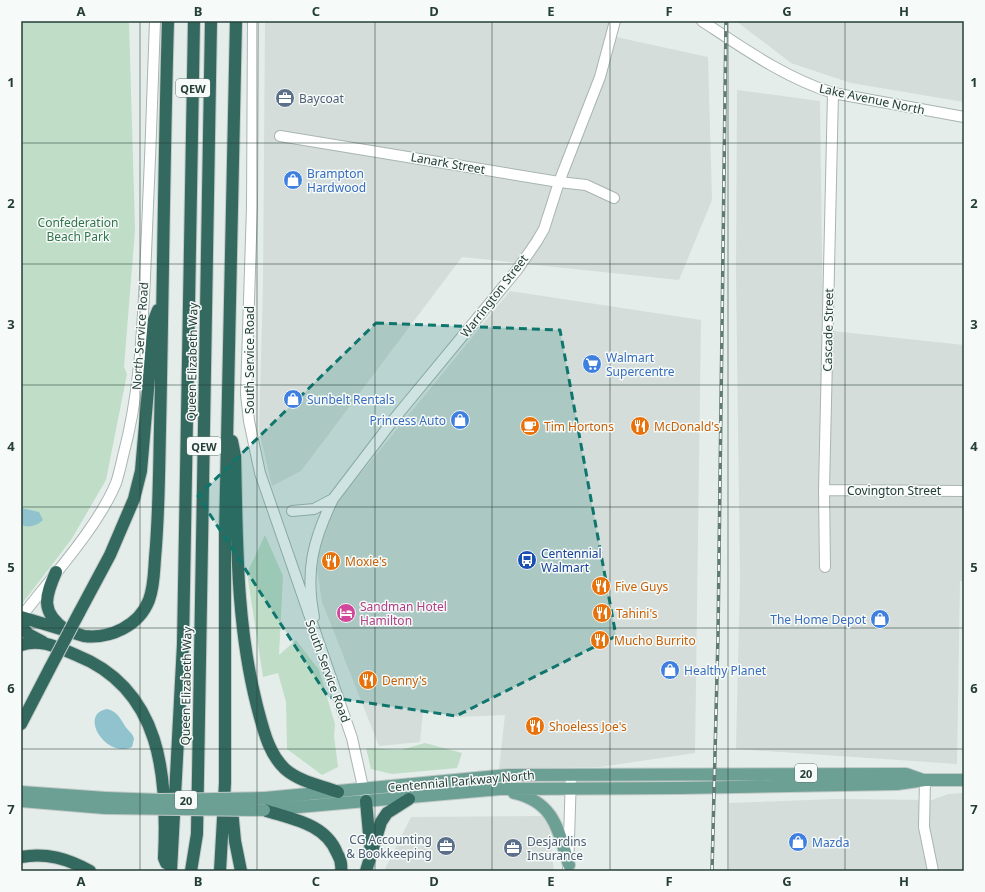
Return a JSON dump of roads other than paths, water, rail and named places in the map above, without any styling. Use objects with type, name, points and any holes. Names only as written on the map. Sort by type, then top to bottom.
[{"type":"highway","points":[[21,618],[94,637],[116,632],[134,620],[148,602],[152,590],[158,532],[163,197],[168,21]]},
{"type":"highway","name":"Queen Elizabeth Way","points":[[170,871],[183,644],[194,21]]},
{"type":"highway","name":"Queen Elizabeth Way","points":[[191,871],[197,826],[211,21]]},
{"type":"highway","points":[[220,871],[225,783],[225,535],[236,21]]},
{"type":"highway","points":[[21,724],[110,555],[134,499],[141,471],[154,320],[162,296]]},
{"type":"highway","points":[[227,414],[235,456],[238,578],[243,631],[252,686],[263,729],[272,751],[285,769],[302,780],[339,797]]},
{"type":"highway","points":[[56,572],[47,592],[46,603],[51,617],[58,625],[69,631]]},
{"type":"highway","points":[[21,625],[28,634],[108,670],[129,690],[138,702],[154,741],[164,781],[166,824],[164,858],[170,871]]},
{"type":"highway","points":[[21,645],[48,643]]},
{"type":"highway","points":[[225,783],[233,803],[234,835],[241,871]]},
{"type":"highway","points":[[365,795],[370,835],[370,856]]},
{"type":"highway","points":[[366,871],[381,822],[387,813],[409,799]]},
{"type":"highway","points":[[264,804],[317,828],[328,837],[339,857],[341,871]]},
{"type":"highway","points":[[21,858],[29,856],[55,857],[75,863],[90,871]]},
{"type":"main road","name":"Centennial Parkway North","points":[[21,801],[105,803],[162,800],[264,804],[365,795],[508,775],[906,774],[925,780]]},
{"type":"main road","name":"Centennial Parkway North","points":[[365,795],[409,799],[500,789],[897,784],[925,780],[964,780]]},
{"type":"main road","points":[[500,789],[528,797],[548,810],[554,820],[568,868]]},
{"type":"main road","name":"Centennial Parkway North","points":[[21,792],[105,803]]},
{"type":"street","name":"North Service Road","points":[[21,618],[88,530],[116,483],[130,429],[138,381],[142,321],[155,21]]},
{"type":"street","name":"South Service Road","points":[[253,21],[252,207],[246,394],[249,421],[260,473],[352,738],[365,795]]},
{"type":"street","name":"Warrington Street","points":[[292,511],[314,509],[333,499],[394,419],[517,270],[544,229],[559,182],[600,77],[615,21]]},
{"type":"street","name":"Lake Avenue North","points":[[702,21],[793,78],[812,86],[833,93],[964,117]]},
{"type":"street","name":"Cascade Street","points":[[825,567],[824,490],[833,93]]},
{"type":"street","name":"Lanark Street","points":[[280,136],[559,182],[586,185],[614,198]]},
{"type":"street","name":"Covington Street","points":[[824,490],[964,491]]},
{"type":"street","points":[[319,643],[310,597],[311,560],[319,526],[333,499]]},
{"type":"street","points":[[568,868],[571,775]]},
{"type":"street","points":[[925,780],[924,827],[933,871]]},
{"type":"water","points":[[21,508],[39,512],[43,520],[33,526],[21,525]]},
{"type":"water","points":[[107,709],[118,715],[126,728],[133,735],[134,739],[132,747],[122,749],[113,747],[105,742],[99,734],[95,726],[95,719],[99,713]]},
{"type":"railway","points":[[712,871],[718,636],[726,21]]},
{"type":"place","name":"Baycoat","points":[[285,98]]},
{"type":"place","name":"Brampton Hardwood","points":[[293,180]]},
{"type":"place","name":"Walmart Supercentre","points":[[592,364]]},
{"type":"place","name":"Sunbelt Rentals","points":[[293,399]]},
{"type":"place","name":"Princess Auto","points":[[460,420]]},
{"type":"place","name":"Tim Hortons","points":[[530,426]]},
{"type":"place","name":"McDonald's","points":[[640,426]]},
{"type":"place","name":"Centennial Walmart","points":[[527,560]]},
{"type":"place","name":"Moxie's","points":[[331,561]]},
{"type":"place","name":"Five Guys","points":[[601,586]]},
{"type":"place","name":"Sandman Hotel Hamilton","points":[[346,613]]},
{"type":"place","name":"Tahini's","points":[[602,613]]},
{"type":"place","name":"The Home Depot","points":[[880,619]]},
{"type":"place","name":"Mucho Burrito","points":[[600,640]]},
{"type":"place","name":"Healthy Planet","points":[[670,670]]},
{"type":"place","name":"Denny's","points":[[368,680]]},
{"type":"place","name":"Shoeless Joe's","points":[[535,726]]},
{"type":"place","name":"Mazda","points":[[798,842]]},
{"type":"place","name":"CG Accounting & Bookkeeping","points":[[446,846]]},
{"type":"place","name":"Desjardins Insurance","points":[[513,848]]},
{"type":"park label","name":"Confederation Beach Park","points":[[78,229]]}]
